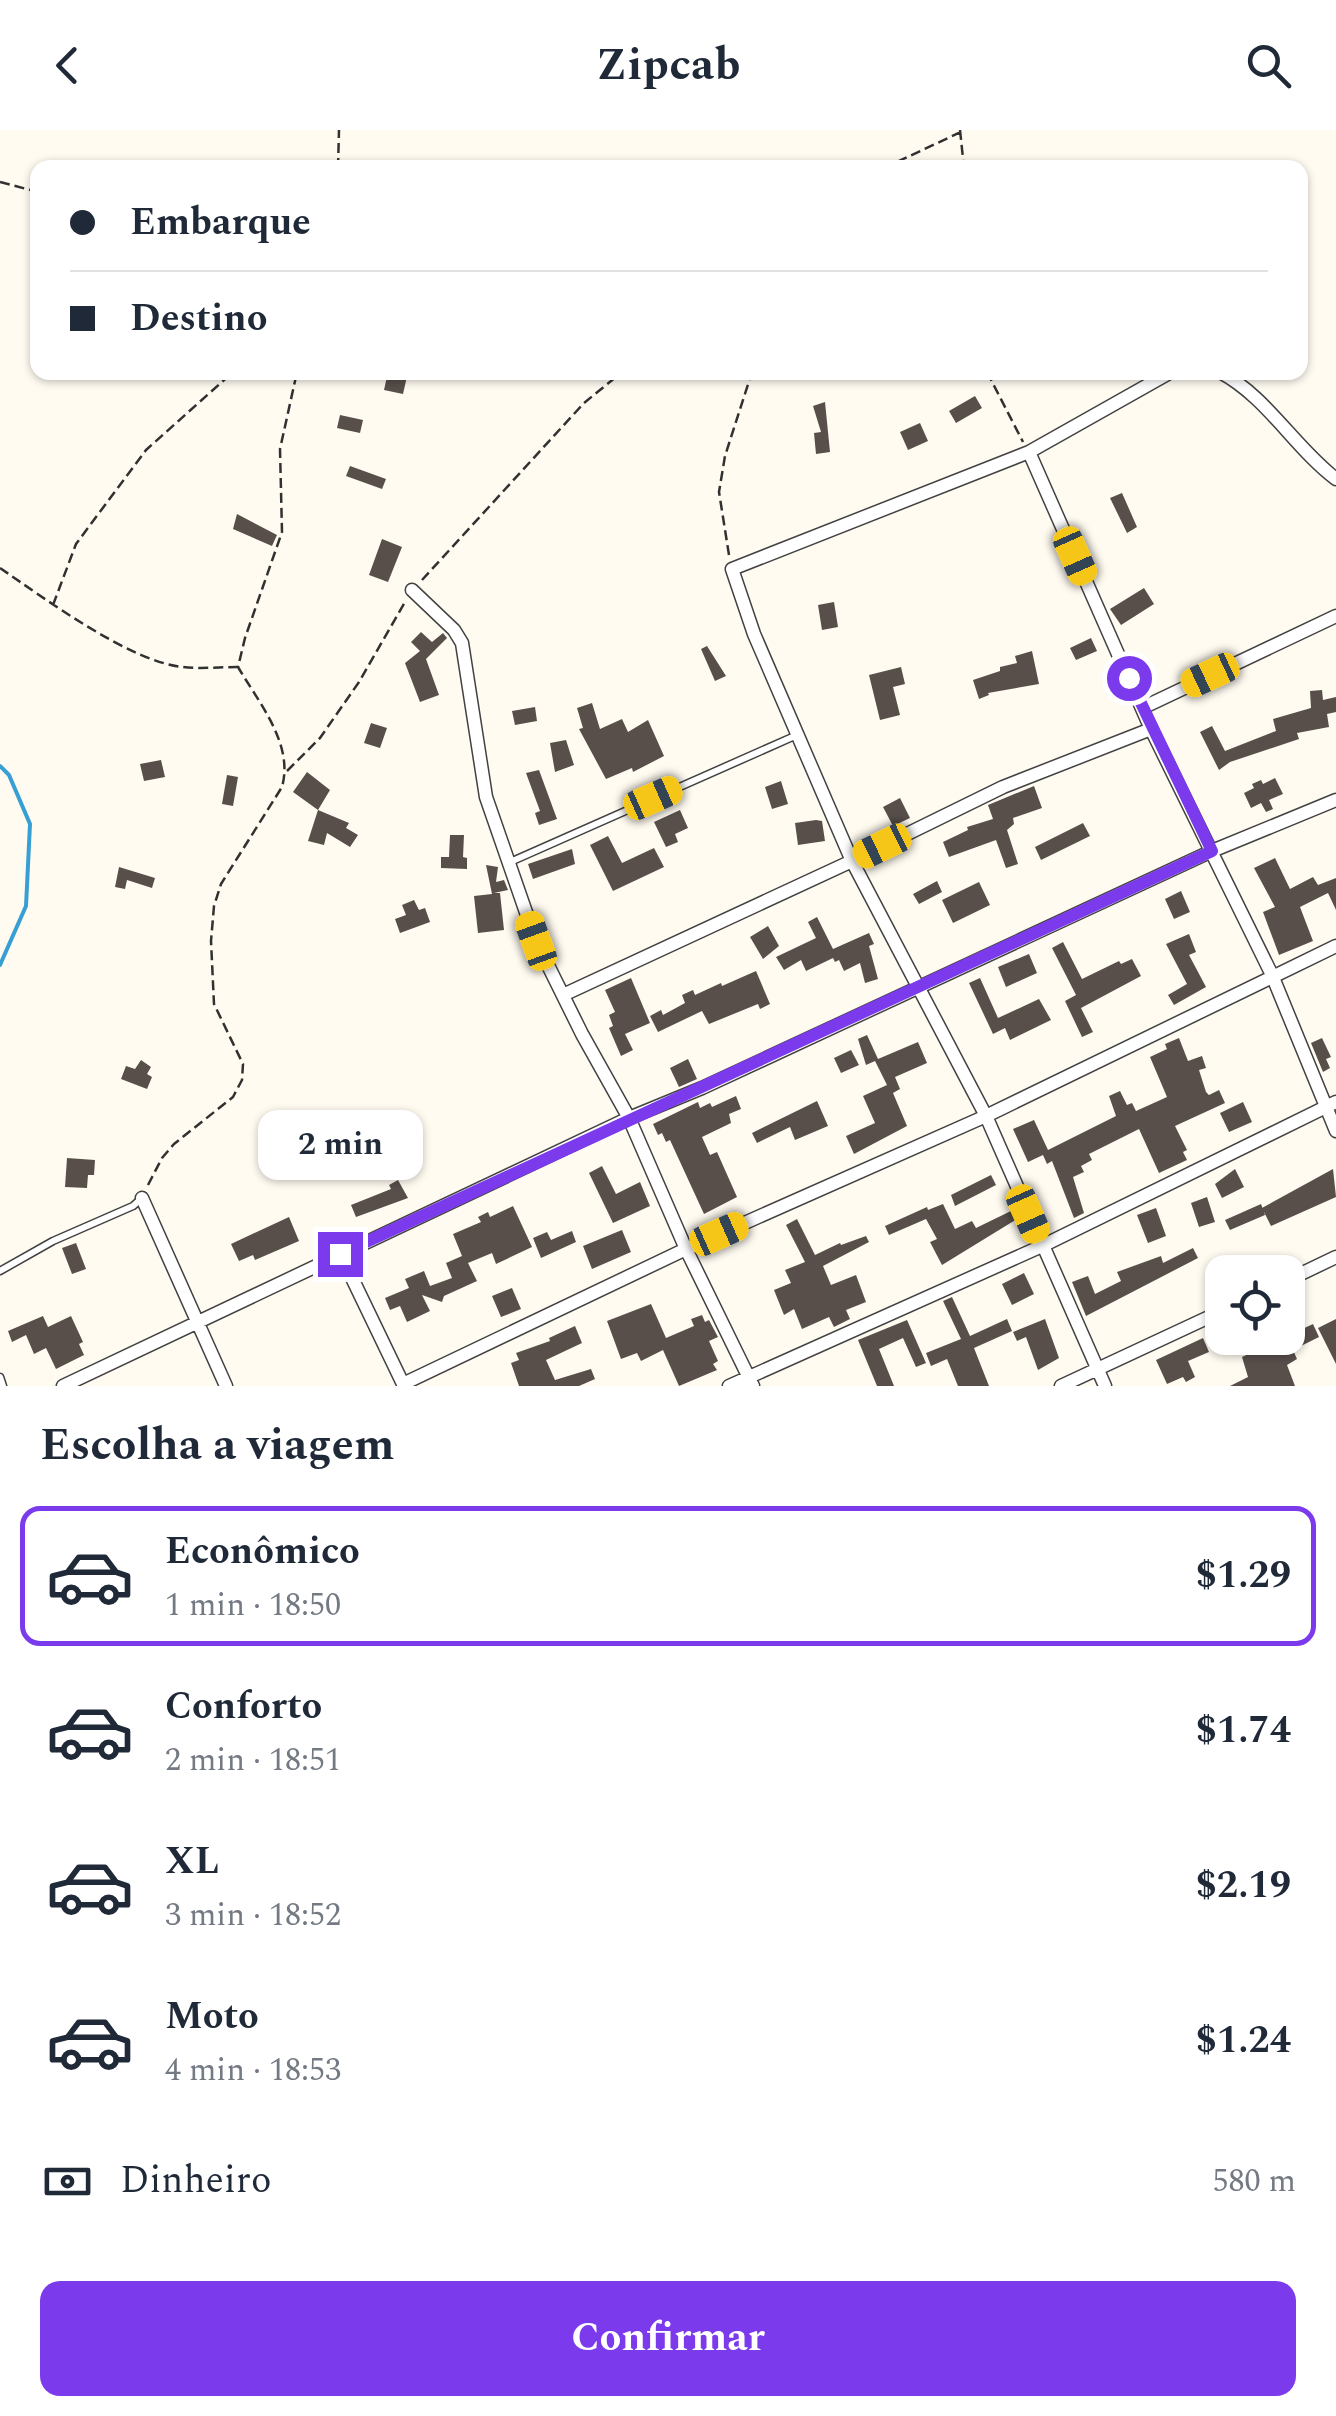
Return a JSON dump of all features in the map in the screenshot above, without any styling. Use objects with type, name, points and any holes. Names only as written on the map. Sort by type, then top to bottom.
[{"type":"street","points":[[1106,1386],[986,1116],[852,861],[754,634],[732,568],[1029,452],[1157,380]]},
{"type":"street","points":[[1232,380],[1247,390],[1313,462],[1336,479]]},
{"type":"street","points":[[1029,452],[1151,729],[1331,1105],[1336,1131]]},
{"type":"street","points":[[412,590],[454,630],[462,643],[486,797],[536,941],[630,1118],[686,1250],[751,1381]]},
{"type":"street","points":[[1142,708],[1336,616]]},
{"type":"street","points":[[562,995],[1003,787],[1151,729]]},
{"type":"street","points":[[63,1386],[630,1118],[1212,851],[1336,800]]},
{"type":"street","points":[[340,1254],[404,1385],[686,1250],[986,1116],[1336,946]]},
{"type":"street","points":[[729,1386],[751,1381],[1042,1246],[1331,1105]]},
{"type":"street","points":[[142,1198],[226,1386]]},
{"type":"street","points":[[1305,1272],[1336,1257]]},
{"type":"street","points":[[1061,1386],[1205,1318]]},
{"type":"lane","points":[[508,863],[798,734]]},
{"type":"lane","points":[[0,1272],[142,1198]]},
{"type":"lane","points":[[0,1377],[4,1386]]},
{"type":"path","points":[[338,160],[340,130]]},
{"type":"path","points":[[901,160],[962,131],[964,160]]},
{"type":"path","points":[[0,182],[30,190]]},
{"type":"path","points":[[53,605],[76,544],[146,450],[224,380]]},
{"type":"path","points":[[142,1198],[162,1158],[233,1097],[242,1080],[243,1064],[214,1004],[211,941],[214,906],[222,884],[282,788],[286,772],[279,739],[238,667],[244,638],[282,532],[280,449],[295,380]]},
{"type":"path","points":[[286,772],[320,738],[359,682],[412,590],[584,404],[612,380]]},
{"type":"path","points":[[732,568],[719,492],[725,456],[750,380]]},
{"type":"path","points":[[991,380],[1029,452]]},
{"type":"path","points":[[0,568],[101,635],[168,664],[182,668],[238,667]]},
{"type":"building","points":[[386,380],[406,380],[403,394],[384,390]]},
{"type":"building","points":[[975,396],[982,408],[956,423],[949,411]]},
{"type":"building","points":[[825,402],[830,452],[816,454],[814,433],[821,432],[813,406]]},
{"type":"building","points":[[340,415],[363,420],[360,433],[337,428]]},
{"type":"building","points":[[920,423],[928,441],[908,450],[900,432]]},
{"type":"building","points":[[350,466],[386,479],[382,489],[346,476]]},
{"type":"building","points":[[1122,493],[1137,527],[1127,533],[1110,498]]},
{"type":"building","points":[[237,514],[277,535],[272,546],[233,529]]},
{"type":"building","points":[[382,539],[402,547],[388,582],[369,575]]},
{"type":"building","points":[[1144,588],[1154,604],[1121,625],[1110,609]]},
{"type":"building","points":[[834,602],[838,627],[822,630],[818,605]]},
{"type":"building","points":[[421,632],[432,642],[443,633],[447,638],[426,659],[439,695],[420,702],[405,663],[420,651],[411,642]]},
{"type":"building","points":[[1091,638],[1097,651],[1076,660],[1070,648]]},
{"type":"building","points":[[707,646],[726,676],[715,681],[701,649]]},
{"type":"building","points":[[1032,651],[1039,684],[988,693],[979,699],[973,680],[1017,663],[1015,656]]},
{"type":"building","points":[[901,667],[905,684],[893,687],[900,715],[880,720],[869,675]]},
{"type":"building","points":[[1322,690],[1323,700],[1336,697],[1336,712],[1327,714],[1329,727],[1297,733],[1299,739],[1230,762],[1219,770],[1200,732],[1212,726],[1225,751],[1276,731],[1273,719],[1311,708],[1310,691]]},
{"type":"building","points":[[592,703],[600,729],[622,719],[628,732],[648,720],[664,756],[633,772],[632,768],[606,779],[579,729],[583,728],[577,708]]},
{"type":"building","points":[[535,707],[537,721],[515,725],[512,711]]},
{"type":"building","points":[[371,723],[387,728],[380,748],[364,743]]},
{"type":"building","points":[[566,740],[574,765],[555,772],[550,743]]},
{"type":"building","points":[[161,760],[165,777],[144,781],[140,764]]},
{"type":"building","points":[[539,770],[557,819],[539,825],[535,813],[540,811],[526,773]]},
{"type":"building","points":[[307,772],[330,790],[318,810],[293,792]]},
{"type":"building","points":[[227,775],[238,777],[233,806],[222,804]]},
{"type":"building","points":[[1275,778],[1283,794],[1269,800],[1273,809],[1266,812],[1261,803],[1251,808],[1244,793],[1254,788],[1252,784]]},
{"type":"building","points":[[781,781],[788,804],[772,809],[765,787]]},
{"type":"building","points":[[1034,786],[1042,808],[1013,818],[1014,824],[1007,830],[1018,864],[1006,868],[996,840],[949,857],[943,842],[968,830],[967,827],[993,819],[988,805]]},
{"type":"building","points":[[900,798],[910,818],[893,826],[883,807]]},
{"type":"building","points":[[318,810],[349,823],[346,828],[358,835],[350,847],[327,833],[324,845],[308,841]]},
{"type":"building","points":[[680,810],[688,828],[675,834],[678,842],[666,847],[654,822]]},
{"type":"building","points":[[822,821],[825,841],[798,845],[795,823]]},
{"type":"building","points":[[1083,823],[1090,836],[1041,860],[1035,847]]},
{"type":"building","points":[[450,835],[464,835],[467,869],[441,868],[441,857],[449,857]]},
{"type":"building","points":[[608,836],[622,863],[654,848],[664,867],[613,891],[590,845]]},
{"type":"building","points":[[572,849],[575,864],[533,879],[528,864]]},
{"type":"building","points":[[1275,858],[1290,889],[1313,877],[1318,885],[1336,878],[1336,910],[1328,893],[1300,907],[1313,941],[1279,955],[1263,912],[1275,907],[1254,868]]},
{"type":"building","points":[[486,865],[498,867],[496,882],[504,880],[508,890],[494,893],[500,893],[504,930],[478,933],[474,896],[492,894]]},
{"type":"building","points":[[119,867],[155,878],[152,888],[127,880],[125,889],[115,887]]},
{"type":"building","points":[[937,881],[942,892],[919,904],[913,894]]},
{"type":"building","points":[[979,882],[990,905],[953,923],[942,900]]},
{"type":"building","points":[[1181,891],[1190,912],[1174,919],[1165,899]]},
{"type":"building","points":[[414,900],[419,910],[425,908],[430,922],[400,933],[395,919],[406,915],[402,905]]},
{"type":"building","points":[[817,917],[833,949],[869,933],[878,979],[865,983],[860,963],[844,971],[839,960],[835,962],[833,958],[806,971],[801,960],[784,970],[776,957],[816,938],[808,922]]},
{"type":"building","points":[[768,926],[779,946],[763,959],[750,937]]},
{"type":"building","points":[[1189,934],[1196,952],[1189,955],[1206,987],[1174,1005],[1168,995],[1187,984],[1166,944]]},
{"type":"building","points":[[1063,942],[1082,979],[1132,959],[1141,976],[1081,1008],[1093,1032],[1082,1037],[1065,1001],[1076,995],[1052,948]]},
{"type":"building","points":[[1029,954],[1037,973],[1006,987],[998,967]]},
{"type":"building","points":[[756,971],[770,1004],[760,1009],[758,1004],[709,1024],[702,1011],[658,1032],[650,1016],[661,1010],[663,1015],[685,1003],[682,995],[693,990],[695,995]]},
{"type":"building","points":[[631,978],[650,1023],[625,1034],[633,1050],[621,1056],[609,1028],[613,1026],[609,1015],[615,1012],[605,990]]},
{"type":"building","points":[[980,978],[998,1018],[1039,999],[1051,1020],[1010,1040],[1005,1028],[993,1034],[969,983]]},
{"type":"building","points":[[867,1035],[878,1059],[918,1042],[927,1063],[895,1077],[900,1089],[893,1093],[907,1126],[854,1154],[846,1136],[875,1123],[863,1096],[887,1085],[875,1061],[866,1065],[858,1039]]},
{"type":"building","points":[[1179,1038],[1188,1061],[1202,1056],[1206,1068],[1199,1070],[1206,1092],[1209,1095],[1219,1090],[1225,1103],[1175,1126],[1187,1150],[1183,1152],[1187,1160],[1159,1173],[1139,1129],[1089,1154],[1092,1160],[1081,1166],[1084,1172],[1073,1177],[1084,1213],[1074,1218],[1052,1161],[1047,1164],[1043,1155],[1028,1162],[1013,1129],[1034,1120],[1048,1150],[1116,1116],[1109,1096],[1120,1091],[1127,1105],[1132,1103],[1136,1111],[1167,1097],[1150,1057]]},
{"type":"building","points":[[1322,1038],[1331,1057],[1326,1059],[1330,1068],[1323,1072],[1311,1043]]},
{"type":"building","points":[[851,1050],[859,1065],[841,1073],[834,1058]]},
{"type":"building","points":[[688,1059],[697,1079],[679,1087],[670,1068]]},
{"type":"building","points":[[141,1060],[151,1067],[147,1089],[121,1079],[126,1066],[135,1069]]},
{"type":"building","points":[[736,1096],[741,1109],[729,1114],[731,1123],[702,1137],[710,1155],[717,1152],[737,1197],[704,1214],[670,1140],[666,1142],[662,1133],[658,1135],[653,1124],[698,1102],[700,1108],[710,1103],[712,1107]]},
{"type":"building","points":[[817,1101],[828,1126],[795,1140],[790,1127],[757,1143],[752,1133]]},
{"type":"building","points":[[1243,1102],[1252,1122],[1229,1132],[1220,1113]]},
{"type":"building","points":[[67,1158],[95,1160],[94,1175],[88,1175],[87,1188],[65,1187]]},
{"type":"building","points":[[602,1166],[616,1194],[640,1182],[650,1206],[613,1223],[589,1173]]},
{"type":"building","points":[[1235,1169],[1244,1187],[1222,1198],[1215,1184]]},
{"type":"building","points":[[1333,1169],[1336,1197],[1271,1226],[1262,1208]]},
{"type":"building","points":[[991,1175],[996,1185],[955,1206],[951,1195]]},
{"type":"building","points":[[398,1180],[408,1198],[356,1217],[351,1205],[391,1189],[389,1185]]},
{"type":"building","points":[[1207,1197],[1215,1222],[1199,1227],[1191,1203]]},
{"type":"building","points":[[943,1204],[955,1229],[972,1221],[976,1228],[1013,1210],[1017,1219],[942,1265],[930,1242],[937,1239],[926,1219],[889,1235],[885,1226]]},
{"type":"building","points":[[1261,1204],[1265,1215],[1230,1230],[1225,1220]]},
{"type":"building","points":[[513,1206],[532,1247],[496,1264],[492,1253],[468,1263],[477,1281],[444,1296],[442,1302],[422,1295],[430,1311],[407,1322],[400,1306],[390,1310],[385,1298],[409,1288],[405,1279],[424,1271],[430,1286],[452,1278],[446,1263],[462,1256],[453,1234],[481,1222],[478,1217],[488,1212],[490,1217]]},
{"type":"building","points":[[1156,1208],[1166,1236],[1148,1243],[1137,1215]]},
{"type":"building","points":[[289,1217],[299,1241],[255,1260],[253,1255],[239,1261],[231,1244]]},
{"type":"building","points":[[797,1219],[815,1255],[866,1236],[869,1242],[823,1266],[831,1285],[856,1275],[866,1302],[846,1310],[850,1319],[834,1327],[829,1317],[802,1329],[794,1309],[784,1315],[774,1290],[791,1283],[785,1270],[805,1262],[786,1225]]},
{"type":"building","points":[[622,1230],[631,1252],[592,1269],[583,1246]]},
{"type":"building","points":[[572,1231],[576,1242],[541,1258],[533,1238],[547,1232],[551,1240]]},
{"type":"building","points":[[76,1243],[86,1269],[72,1274],[62,1248]]},
{"type":"building","points":[[1193,1248],[1198,1258],[1086,1316],[1072,1282],[1088,1276],[1095,1294],[1121,1281],[1117,1272],[1161,1256],[1163,1263]]},
{"type":"building","points":[[1024,1273],[1034,1294],[1012,1305],[1002,1284]]},
{"type":"building","points":[[512,1288],[521,1309],[501,1317],[492,1296]]},
{"type":"building","points":[[952,1297],[970,1336],[1007,1319],[1012,1331],[974,1348],[989,1386],[958,1386],[947,1359],[931,1366],[926,1353],[961,1339],[943,1301]]},
{"type":"building","points":[[651,1304],[666,1338],[694,1326],[691,1319],[702,1315],[705,1322],[709,1320],[718,1337],[709,1341],[718,1361],[713,1364],[717,1370],[679,1386],[663,1350],[641,1361],[637,1353],[621,1359],[607,1321]]},
{"type":"building","points":[[43,1316],[48,1327],[71,1316],[83,1342],[79,1344],[84,1355],[56,1369],[46,1348],[34,1354],[26,1335],[12,1342],[8,1331]]},
{"type":"building","points":[[1045,1319],[1059,1358],[1038,1370],[1026,1337],[1017,1341],[1013,1332]]},
{"type":"building","points":[[1336,1319],[1336,1364],[1318,1328]]},
{"type":"building","points":[[907,1320],[926,1363],[916,1367],[903,1338],[879,1349],[894,1386],[877,1386],[858,1340]]},
{"type":"building","points":[[1313,1324],[1319,1337],[1305,1344],[1305,1328]]},
{"type":"building","points":[[575,1326],[582,1343],[546,1360],[555,1380],[591,1369],[595,1379],[579,1386],[519,1386],[511,1363],[519,1360],[516,1353],[550,1341],[549,1338]]},
{"type":"building","points":[[1203,1338],[1205,1343],[1205,1354],[1188,1361],[1195,1377],[1186,1382],[1183,1377],[1167,1384],[1156,1360]]},
{"type":"building","points":[[1295,1355],[1297,1359],[1287,1365],[1295,1386],[1230,1386],[1248,1377],[1242,1357]]},
{"type":"waterway","points":[[0,766],[9,775],[30,824],[26,906],[0,965]]},
{"type":"route","points":[[340,1254],[1212,851],[1129,678]]}]
